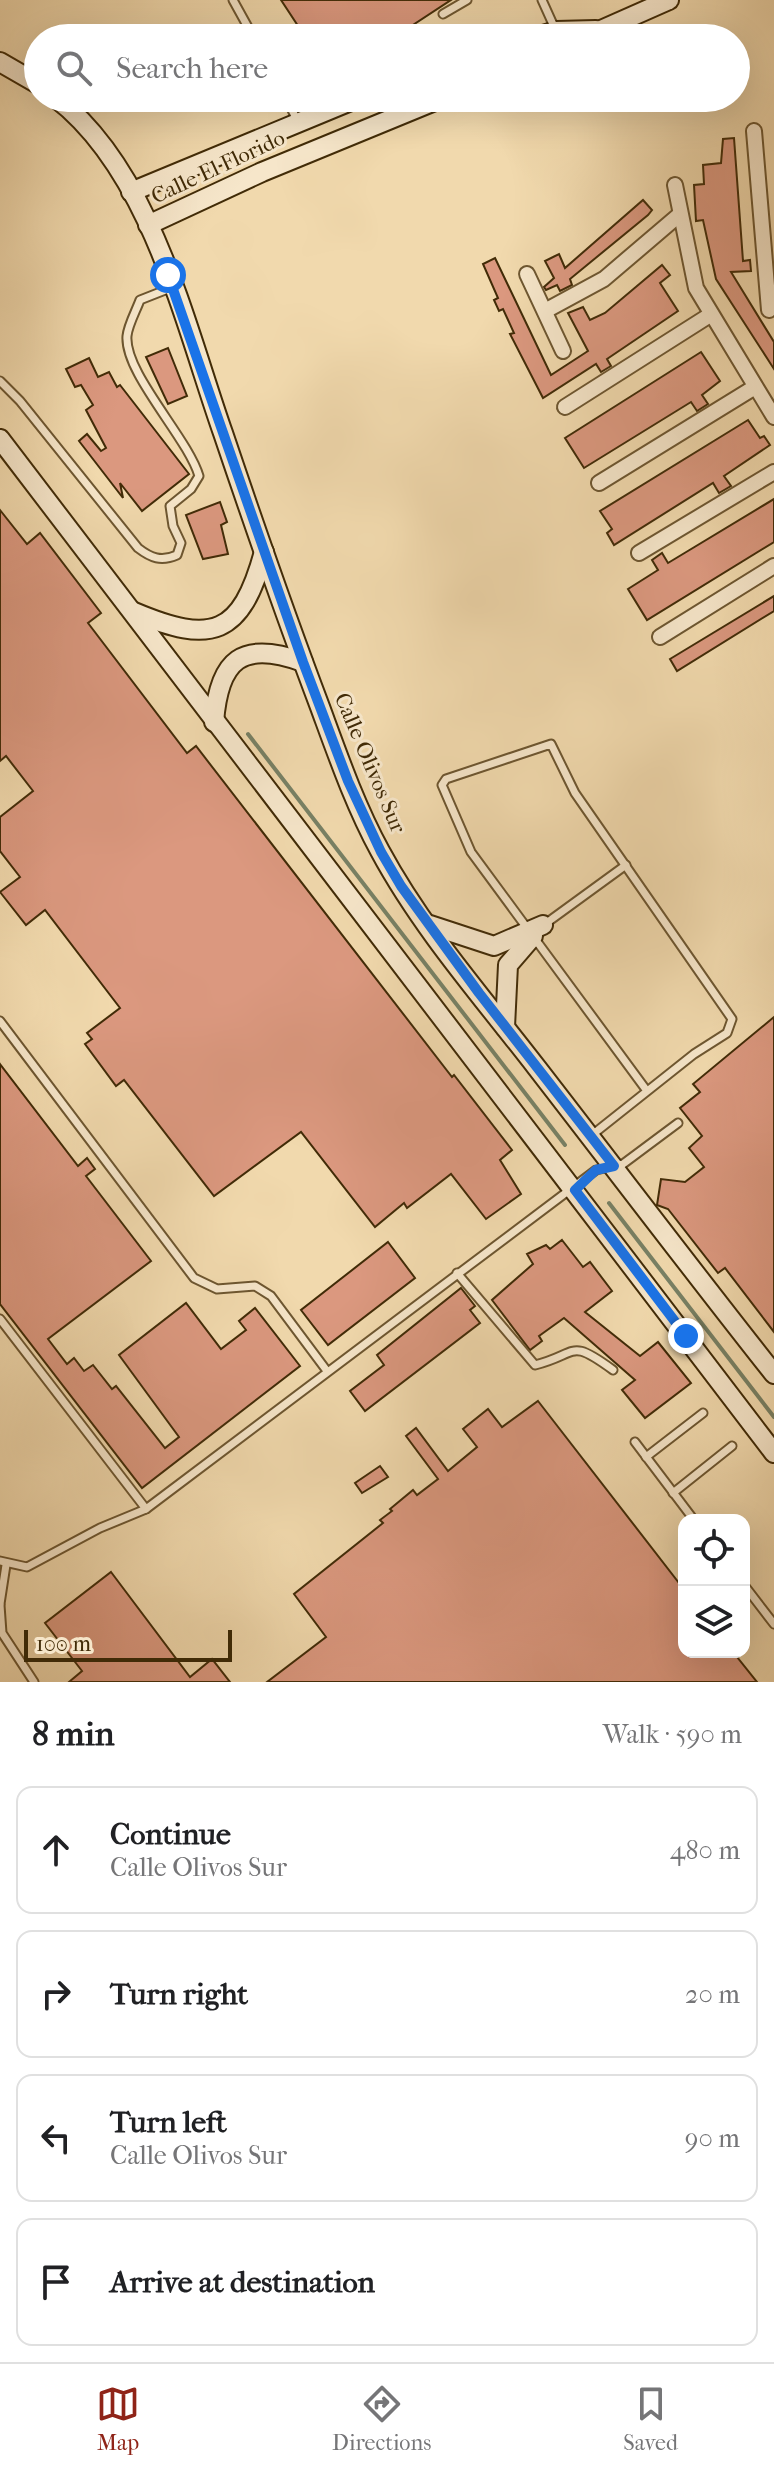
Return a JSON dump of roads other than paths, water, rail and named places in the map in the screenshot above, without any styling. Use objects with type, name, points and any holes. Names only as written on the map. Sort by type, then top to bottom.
[{"type":"main road","points":[[613,24],[669,0]]},
{"type":"main road","points":[[0,62],[24,76]]},
{"type":"main road","name":"Calle Olivos Sur","points":[[71,112],[90,129],[131,192],[148,225],[173,287],[303,662],[364,819],[401,886],[505,1027],[774,1374]]},
{"type":"main road","name":"Calle El Florido","points":[[131,192],[323,112]]},
{"type":"main road","name":"Calle El Florido","points":[[148,225],[262,172],[408,112]]},
{"type":"main road","points":[[0,439],[774,1453]]},
{"type":"main road","points":[[132,611],[169,627],[189,631],[210,629],[234,618],[245,606],[254,590],[264,552]]},
{"type":"main road","points":[[214,722],[216,693],[223,673],[236,660],[262,651],[303,662]]},
{"type":"main road","points":[[429,924],[494,946],[508,965]]},
{"type":"main road","points":[[494,946],[536,931]]},
{"type":"main road","points":[[505,1027],[508,965],[536,931]]},
{"type":"street","points":[[754,131],[768,224],[769,310]]},
{"type":"street","points":[[675,185],[692,277],[710,315],[774,417]]},
{"type":"street","points":[[545,311],[604,279],[679,215]]},
{"type":"street","points":[[527,274],[563,351]]},
{"type":"street","points":[[565,407],[710,315]]},
{"type":"street","points":[[599,483],[755,387]]},
{"type":"street","points":[[639,553],[774,472]]},
{"type":"street","points":[[660,637],[774,566]]},
{"type":"lane","points":[[233,0],[246,24]]},
{"type":"lane","points":[[443,14],[467,0]]},
{"type":"lane","points":[[542,0],[552,24]]},
{"type":"lane","points":[[293,112],[298,122]]},
{"type":"lane","points":[[0,381],[20,401],[138,548],[151,557],[166,560],[177,555],[181,543],[173,526],[170,506],[191,489],[199,476],[195,461],[167,421],[135,363],[126,337],[140,300],[173,287]]},
{"type":"lane","points":[[590,1136],[727,1033],[732,1019],[575,793],[551,744],[446,779],[442,785],[460,832],[536,931],[647,1091]]},
{"type":"lane","points":[[536,931],[626,865]]},
{"type":"lane","points":[[0,1021],[194,1278],[217,1289],[255,1286],[271,1296],[327,1371]]},
{"type":"lane","points":[[34,1682],[2,1633],[0,1604],[3,1563],[27,1567],[100,1528],[146,1509],[457,1273],[575,1190],[596,1170],[623,1164],[678,1123]]},
{"type":"lane","points":[[457,1273],[535,1365],[572,1349],[587,1351],[613,1370]]},
{"type":"lane","points":[[0,1319],[146,1509]]},
{"type":"lane","points":[[646,1457],[703,1413]]},
{"type":"lane","points":[[635,1442],[689,1514]]},
{"type":"lane","points":[[673,1493],[732,1446]]},
{"type":"lane","points":[[745,1586],[774,1624]]},
{"type":"waterway","points":[[248,734],[565,1145]]},
{"type":"waterway","points":[[609,1203],[774,1417]]}]
